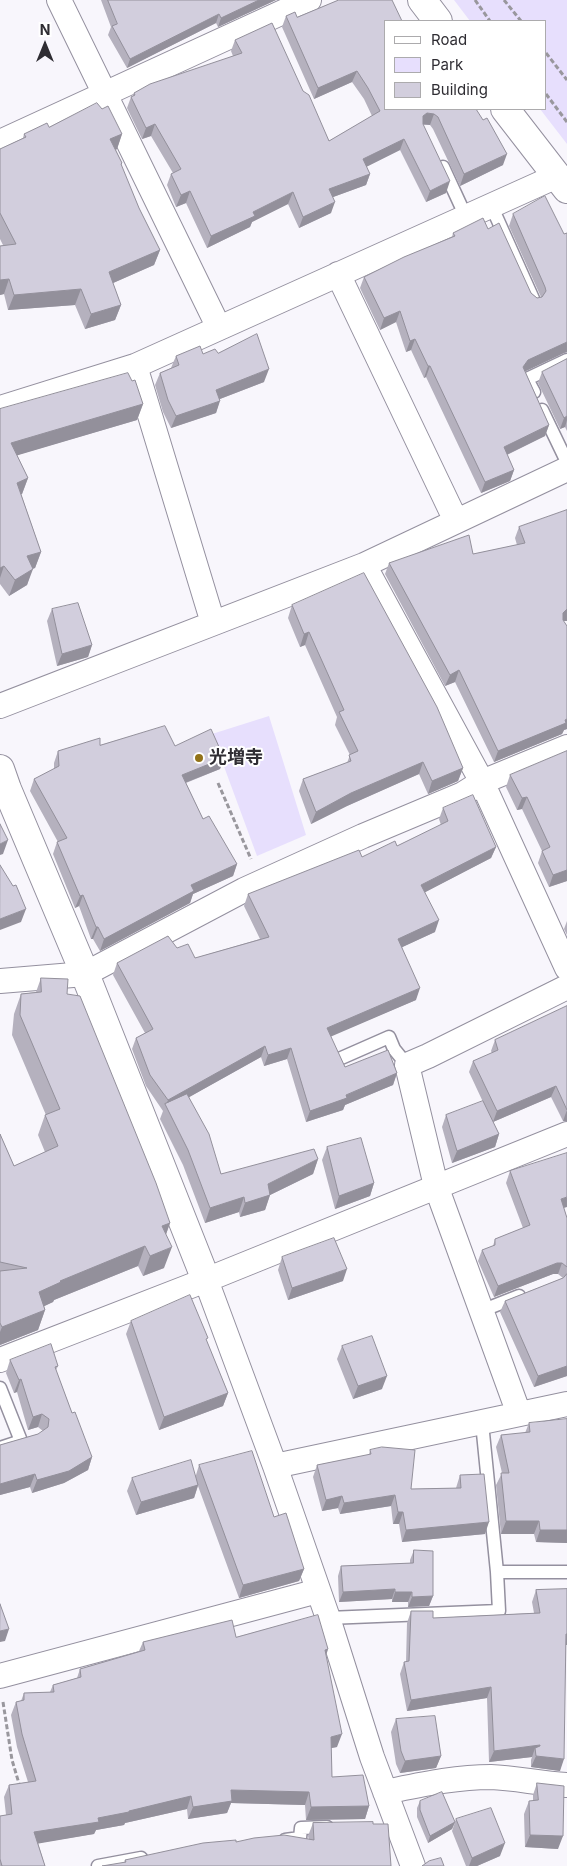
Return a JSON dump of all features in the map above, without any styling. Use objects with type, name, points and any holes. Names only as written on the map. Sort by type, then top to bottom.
[{"type":"street","points":[[59,0],[219,328]]},
{"type":"street","points":[[0,142],[104,94],[271,23],[309,0]]},
{"type":"street","points":[[422,0],[437,20]]},
{"type":"street","points":[[0,408],[135,366],[491,205],[562,182],[506,110]]},
{"type":"street","points":[[338,274],[456,521]]},
{"type":"street","points":[[135,366],[213,623]]},
{"type":"street","points":[[0,706],[364,565],[567,468]]},
{"type":"street","points":[[364,565],[482,782],[567,968]]},
{"type":"street","points":[[0,980],[86,974],[244,890],[363,836],[463,794],[482,782],[567,747]]},
{"type":"street","points":[[2,783],[86,974],[206,1280],[275,1466],[328,1618],[385,1792],[392,1826],[413,1866]]},
{"type":"street","points":[[518,1414],[436,1186],[407,1065],[567,986]]},
{"type":"street","points":[[0,1360],[206,1280],[567,1134]]},
{"type":"street","points":[[275,1466],[567,1404]]},
{"type":"street","points":[[0,1676],[318,1591]]},
{"type":"street","points":[[385,1792],[444,1780],[490,1777],[524,1779],[567,1785]]},
{"type":"lane","points":[[438,157],[466,217]]},
{"type":"lane","points":[[491,205],[534,301]]},
{"type":"lane","points":[[567,360],[528,379],[567,462]]},
{"type":"lane","points":[[339,1059],[390,1037],[394,1048],[407,1065]]},
{"type":"lane","points":[[481,1310],[528,1293]]},
{"type":"lane","points":[[0,1388],[25,1440],[0,1448]]},
{"type":"lane","points":[[328,1618],[499,1611],[497,1572],[482,1423]]},
{"type":"lane","points":[[497,1572],[567,1572]]},
{"type":"lane","points":[[272,1841],[300,1838],[301,1828],[339,1827]]},
{"type":"lane","points":[[98,1866],[152,1856]]},
{"type":"path","points":[[475,0],[489,20]]},
{"type":"path","points":[[504,0],[520,20]]},
{"type":"path","points":[[547,54],[567,80]]},
{"type":"path","points":[[547,95],[567,122]]},
{"type":"path","points":[[218,783],[261,883]]},
{"type":"path","points":[[3,1701],[12,1760],[20,1788]]},
{"type":"green space","points":[[454,0],[567,0],[567,144],[541,110],[547,110],[547,20],[469,20]]},
{"type":"green space","points":[[269,716],[306,835],[257,856],[212,734]]},
{"type":"building","points":[[108,0],[259,0],[221,18],[219,14],[130,59],[112,26],[117,24]]},
{"type":"building","points":[[339,0],[392,0],[402,20],[384,20],[384,110],[477,110],[483,120],[487,118],[507,154],[464,174],[438,117],[427,113],[423,116],[423,124],[450,181],[430,191],[404,139],[363,159],[370,174],[329,189],[335,202],[303,217],[293,192],[253,212],[255,216],[211,236],[190,191],[181,195],[171,174],[181,169],[155,124],[146,128],[131,97],[135,95],[134,93],[150,84],[242,53],[235,40],[272,23],[303,91],[309,95],[329,141],[380,111],[357,71],[318,88],[286,16],[295,12],[297,17]]},
{"type":"building","points":[[97,103],[102,109],[108,106],[122,134],[110,139],[122,163],[139,208],[160,250],[109,272],[121,305],[91,314],[81,289],[14,295],[9,279],[0,280],[0,246],[16,244],[0,213],[0,149],[26,137],[24,134],[47,123],[49,127]]},
{"type":"building","points":[[545,196],[564,234],[567,233],[567,342],[528,360],[523,367],[549,425],[504,447],[514,470],[485,482],[430,366],[428,366],[415,339],[410,341],[400,311],[384,318],[364,277],[404,257],[455,236],[453,233],[483,218],[488,229],[499,223],[531,293],[537,298],[542,297],[546,291],[545,287],[513,214]]},
{"type":"building","points":[[257,334],[269,369],[216,390],[220,401],[176,416],[168,400],[160,373],[179,365],[176,356],[200,346],[203,354],[215,349],[218,353]]},
{"type":"building","points":[[567,359],[567,416],[564,418],[542,372]]},
{"type":"building","points":[[128,373],[132,381],[135,380],[143,404],[11,443],[28,478],[17,483],[41,552],[27,556],[33,569],[15,580],[4,566],[0,568],[0,409]]},
{"type":"building","points":[[567,510],[567,609],[563,613],[563,620],[567,626],[566,723],[498,751],[459,670],[450,675],[389,563],[469,535],[473,554],[525,543],[519,527]]},
{"type":"building","points":[[364,573],[437,707],[463,768],[432,781],[423,762],[351,793],[316,812],[303,779],[351,761],[349,755],[358,751],[339,712],[344,710],[309,632],[304,634],[292,605]]},
{"type":"building","points":[[78,603],[92,645],[62,654],[52,609]]},
{"type":"building","points":[[165,726],[175,746],[211,729],[224,758],[182,775],[203,819],[209,816],[237,864],[191,885],[194,891],[104,939],[98,927],[96,927],[83,895],[80,896],[57,842],[67,838],[34,779],[59,766],[58,751],[100,738],[100,745]]},
{"type":"building","points":[[567,751],[567,870],[553,875],[542,851],[550,847],[527,797],[522,798],[510,775]]},
{"type":"building","points":[[473,795],[496,847],[421,885],[439,920],[398,939],[420,988],[327,1028],[345,1067],[388,1050],[397,1073],[346,1095],[347,1098],[310,1111],[291,1048],[268,1055],[265,1046],[168,1100],[150,1075],[136,1038],[153,1029],[117,963],[168,936],[177,948],[188,944],[195,958],[269,937],[248,894],[359,850],[362,857],[395,841],[397,846],[448,821],[443,808]]},
{"type":"building","points":[[0,824],[8,840],[0,844]]},
{"type":"building","points":[[0,865],[13,886],[16,885],[26,909],[0,919]]},
{"type":"building","points":[[41,978],[68,979],[67,994],[80,996],[156,1183],[170,1223],[162,1226],[172,1247],[150,1256],[145,1246],[60,1281],[39,1292],[45,1310],[2,1327],[0,1323],[0,1271],[27,1268],[0,1262],[0,1134],[14,1166],[58,1146],[45,1115],[60,1109],[20,1015],[21,994],[41,992]]},
{"type":"building","points":[[567,1006],[567,1110],[556,1086],[497,1111],[473,1061],[498,1050],[495,1040]]},
{"type":"building","points":[[187,1094],[209,1134],[221,1174],[314,1149],[318,1159],[268,1184],[270,1195],[245,1203],[244,1197],[210,1208],[188,1150],[165,1104]]},
{"type":"building","points":[[483,1101],[499,1134],[457,1151],[446,1115]]},
{"type":"building","points":[[361,1138],[374,1183],[339,1196],[327,1147]]},
{"type":"building","points":[[567,1153],[567,1197],[561,1199],[567,1218],[567,1267],[562,1263],[557,1263],[498,1286],[482,1250],[495,1245],[495,1239],[530,1225],[510,1171]]},
{"type":"building","points":[[334,1238],[347,1269],[292,1288],[282,1257]]},
{"type":"building","points":[[567,1274],[567,1366],[538,1376],[505,1301],[563,1278]]},
{"type":"building","points":[[190,1295],[228,1393],[164,1417],[131,1321]]},
{"type":"building","points":[[372,1336],[387,1376],[358,1386],[342,1346]]},
{"type":"building","points":[[51,1344],[58,1366],[55,1367],[72,1413],[75,1412],[92,1457],[69,1471],[37,1480],[35,1474],[0,1484],[0,1445],[38,1434],[48,1427],[49,1419],[42,1414],[33,1417],[21,1379],[19,1380],[10,1360]]},
{"type":"building","points":[[567,1419],[567,1530],[540,1530],[539,1521],[506,1521],[501,1473],[509,1473],[501,1435],[530,1432],[529,1423]]},
{"type":"building","points":[[382,1447],[415,1450],[411,1489],[461,1488],[460,1475],[484,1474],[489,1522],[406,1530],[403,1512],[398,1512],[395,1495],[344,1503],[342,1496],[326,1500],[317,1465],[371,1454],[370,1450]]},
{"type":"building","points":[[252,1451],[274,1517],[286,1513],[304,1569],[243,1585],[199,1465]]},
{"type":"building","points":[[191,1460],[198,1485],[141,1502],[132,1478]]},
{"type":"building","points":[[414,1550],[433,1551],[433,1596],[412,1597],[412,1592],[395,1592],[395,1589],[343,1592],[341,1566],[413,1563]]},
{"type":"building","points":[[567,1589],[564,1759],[536,1756],[535,1748],[540,1745],[494,1751],[491,1687],[411,1700],[404,1662],[409,1661],[411,1611],[433,1611],[433,1618],[540,1613],[536,1590]]},
{"type":"building","points":[[0,1604],[9,1629],[0,1631]]},
{"type":"building","points":[[318,1615],[328,1649],[325,1650],[342,1734],[331,1737],[332,1777],[363,1775],[369,1806],[311,1807],[309,1792],[231,1790],[232,1801],[193,1807],[191,1796],[98,1818],[99,1822],[34,1832],[45,1866],[2,1866],[0,1859],[0,1816],[12,1814],[9,1785],[36,1781],[22,1734],[16,1702],[24,1700],[24,1693],[54,1692],[53,1685],[81,1677],[80,1669],[145,1650],[143,1642],[232,1620],[236,1637]]},
{"type":"building","points":[[435,1716],[441,1756],[405,1761],[401,1751],[396,1719]]},
{"type":"building","points":[[537,1783],[564,1786],[563,1836],[530,1835],[529,1801],[538,1800]]},
{"type":"building","points":[[442,1792],[455,1822],[430,1836],[420,1810],[420,1801]]},
{"type":"building","points":[[491,1808],[505,1843],[472,1858],[456,1819]]},
{"type":"building","points":[[373,1822],[373,1824],[388,1824],[391,1866],[102,1866],[203,1843],[236,1840],[236,1842],[284,1835],[314,1840],[313,1823]]},
{"type":"building","points":[[441,1858],[444,1866],[422,1866],[429,1861]]},
{"type":"place","name":"光増寺","points":[[199,758]]}]
